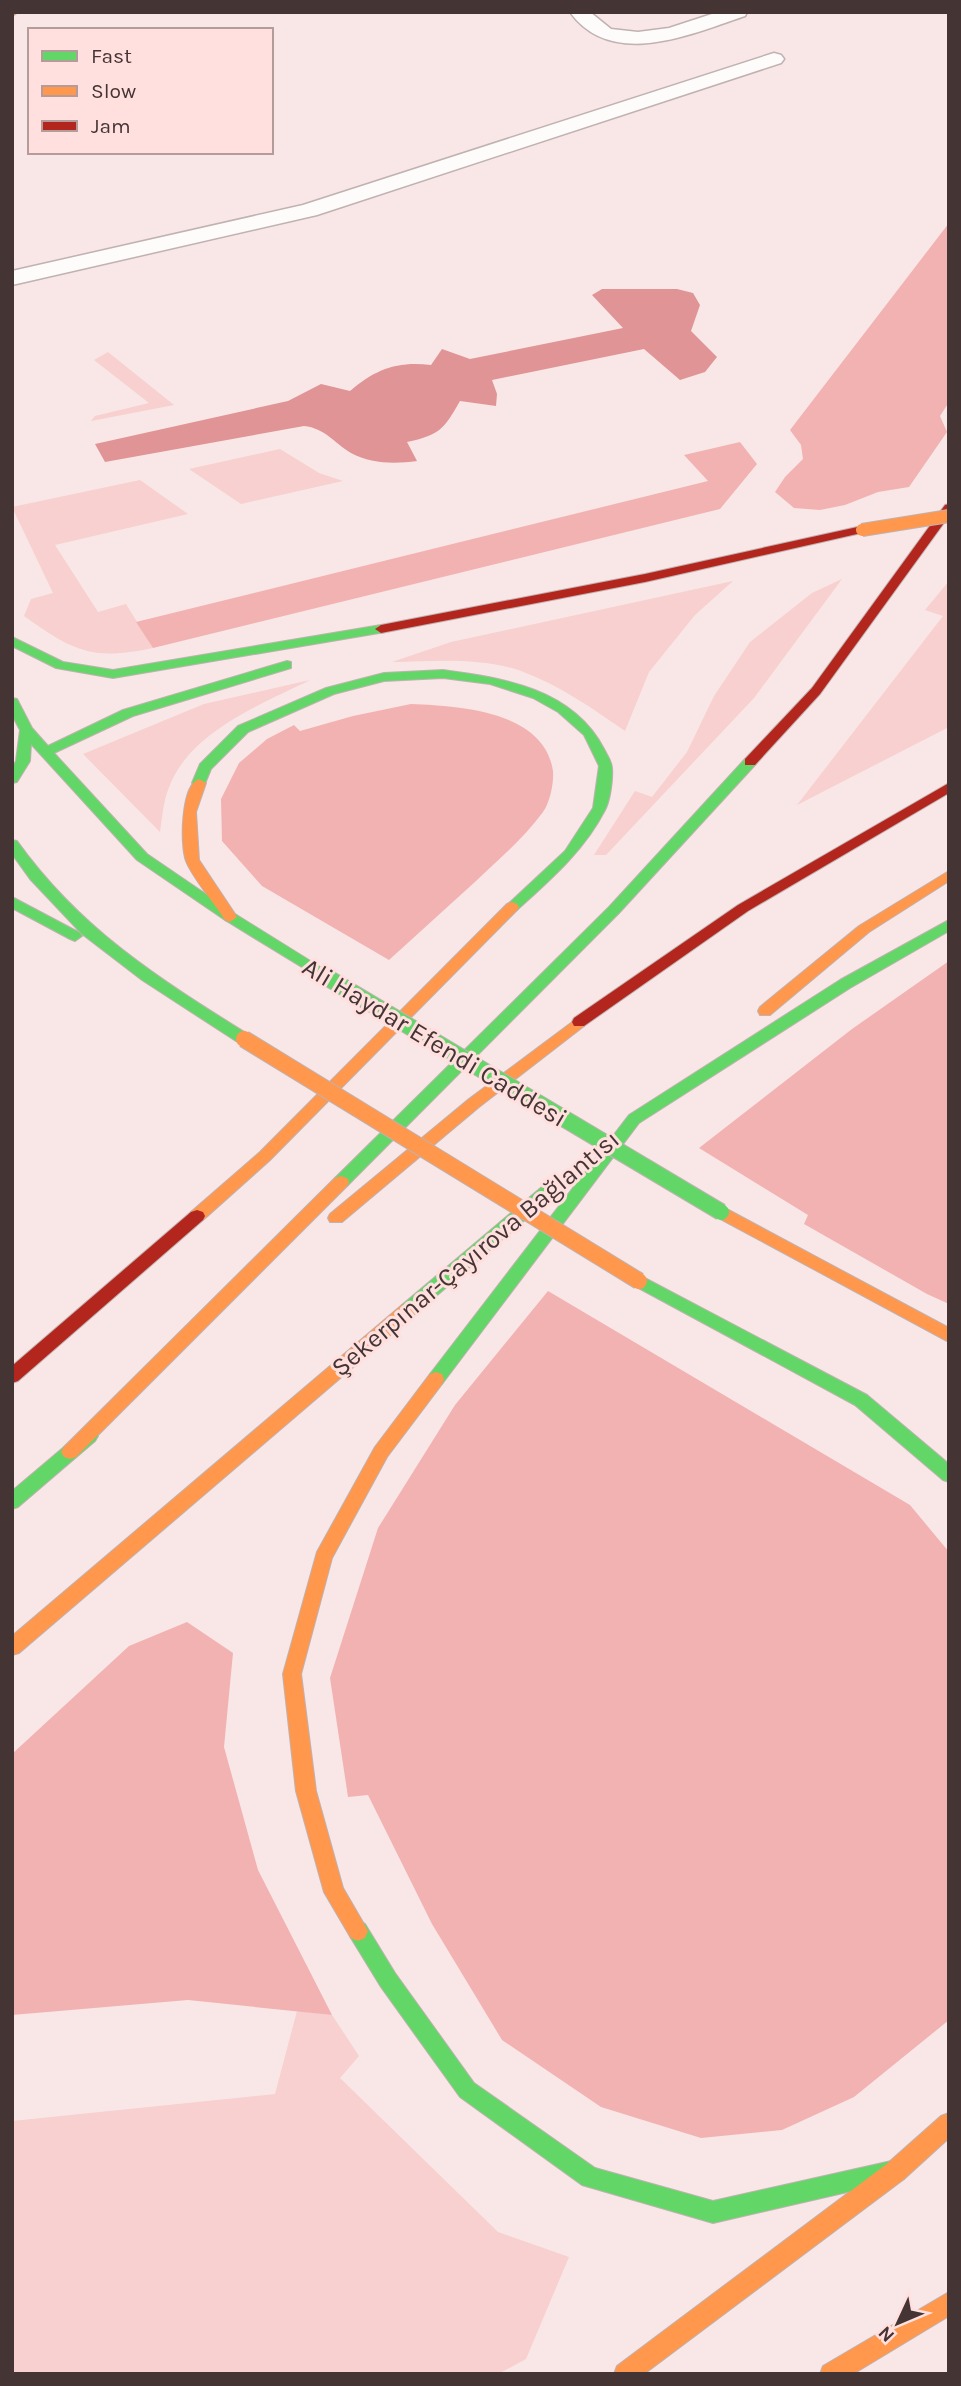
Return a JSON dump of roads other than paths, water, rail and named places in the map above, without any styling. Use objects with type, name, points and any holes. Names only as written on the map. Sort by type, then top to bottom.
[{"type":"main road","points":[[70,1452],[614,910],[816,691],[949,507]]},
{"type":"main road","points":[[12,641],[45,661],[80,672],[113,674],[439,619],[645,578],[862,530],[949,516]]},
{"type":"main road","points":[[14,776],[46,752],[128,713],[439,619]]},
{"type":"main road","points":[[12,1376],[265,1156],[497,921],[570,854],[600,808],[606,766],[589,733],[563,709],[538,695],[492,680],[443,674],[384,677],[330,691],[243,729],[205,767],[189,812],[192,860],[230,918]]},
{"type":"main road","name":"Ali Haydar Efendi Caddesi","points":[[12,702],[26,730],[142,857],[230,918],[720,1212],[949,1336]]},
{"type":"main road","points":[[14,776],[23,761],[26,730]]},
{"type":"main road","points":[[320,1232],[404,1159],[564,1030],[718,924],[949,787]]},
{"type":"main road","points":[[12,844],[22,862],[65,912],[134,969]]},
{"type":"main road","name":"Şekerpınar-Çayırova Bağlantısı","points":[[580,1164],[864,929],[949,875]]},
{"type":"main road","points":[[12,902],[134,969],[639,1281],[861,1400],[949,1475]]},
{"type":"main road","points":[[896,2171],[713,2211],[590,2177],[467,2090],[388,1980],[334,1892],[306,1791],[292,1674],[323,1557],[381,1452],[634,1119],[845,984],[949,925]]},
{"type":"main road","name":"Şekerpınar-Çayırova Bağlantısı","points":[[12,1647],[559,1182]]},
{"type":"main road","points":[[12,1502],[268,1278]]},
{"type":"main road","points":[[625,2374],[896,2171],[949,2124]]},
{"type":"main road","points":[[831,2374],[949,2303]]},
{"type":"lane","points":[[579,12],[603,32],[631,38],[670,34],[738,12]]},
{"type":"lane","points":[[12,278],[309,209],[774,59]]}]
